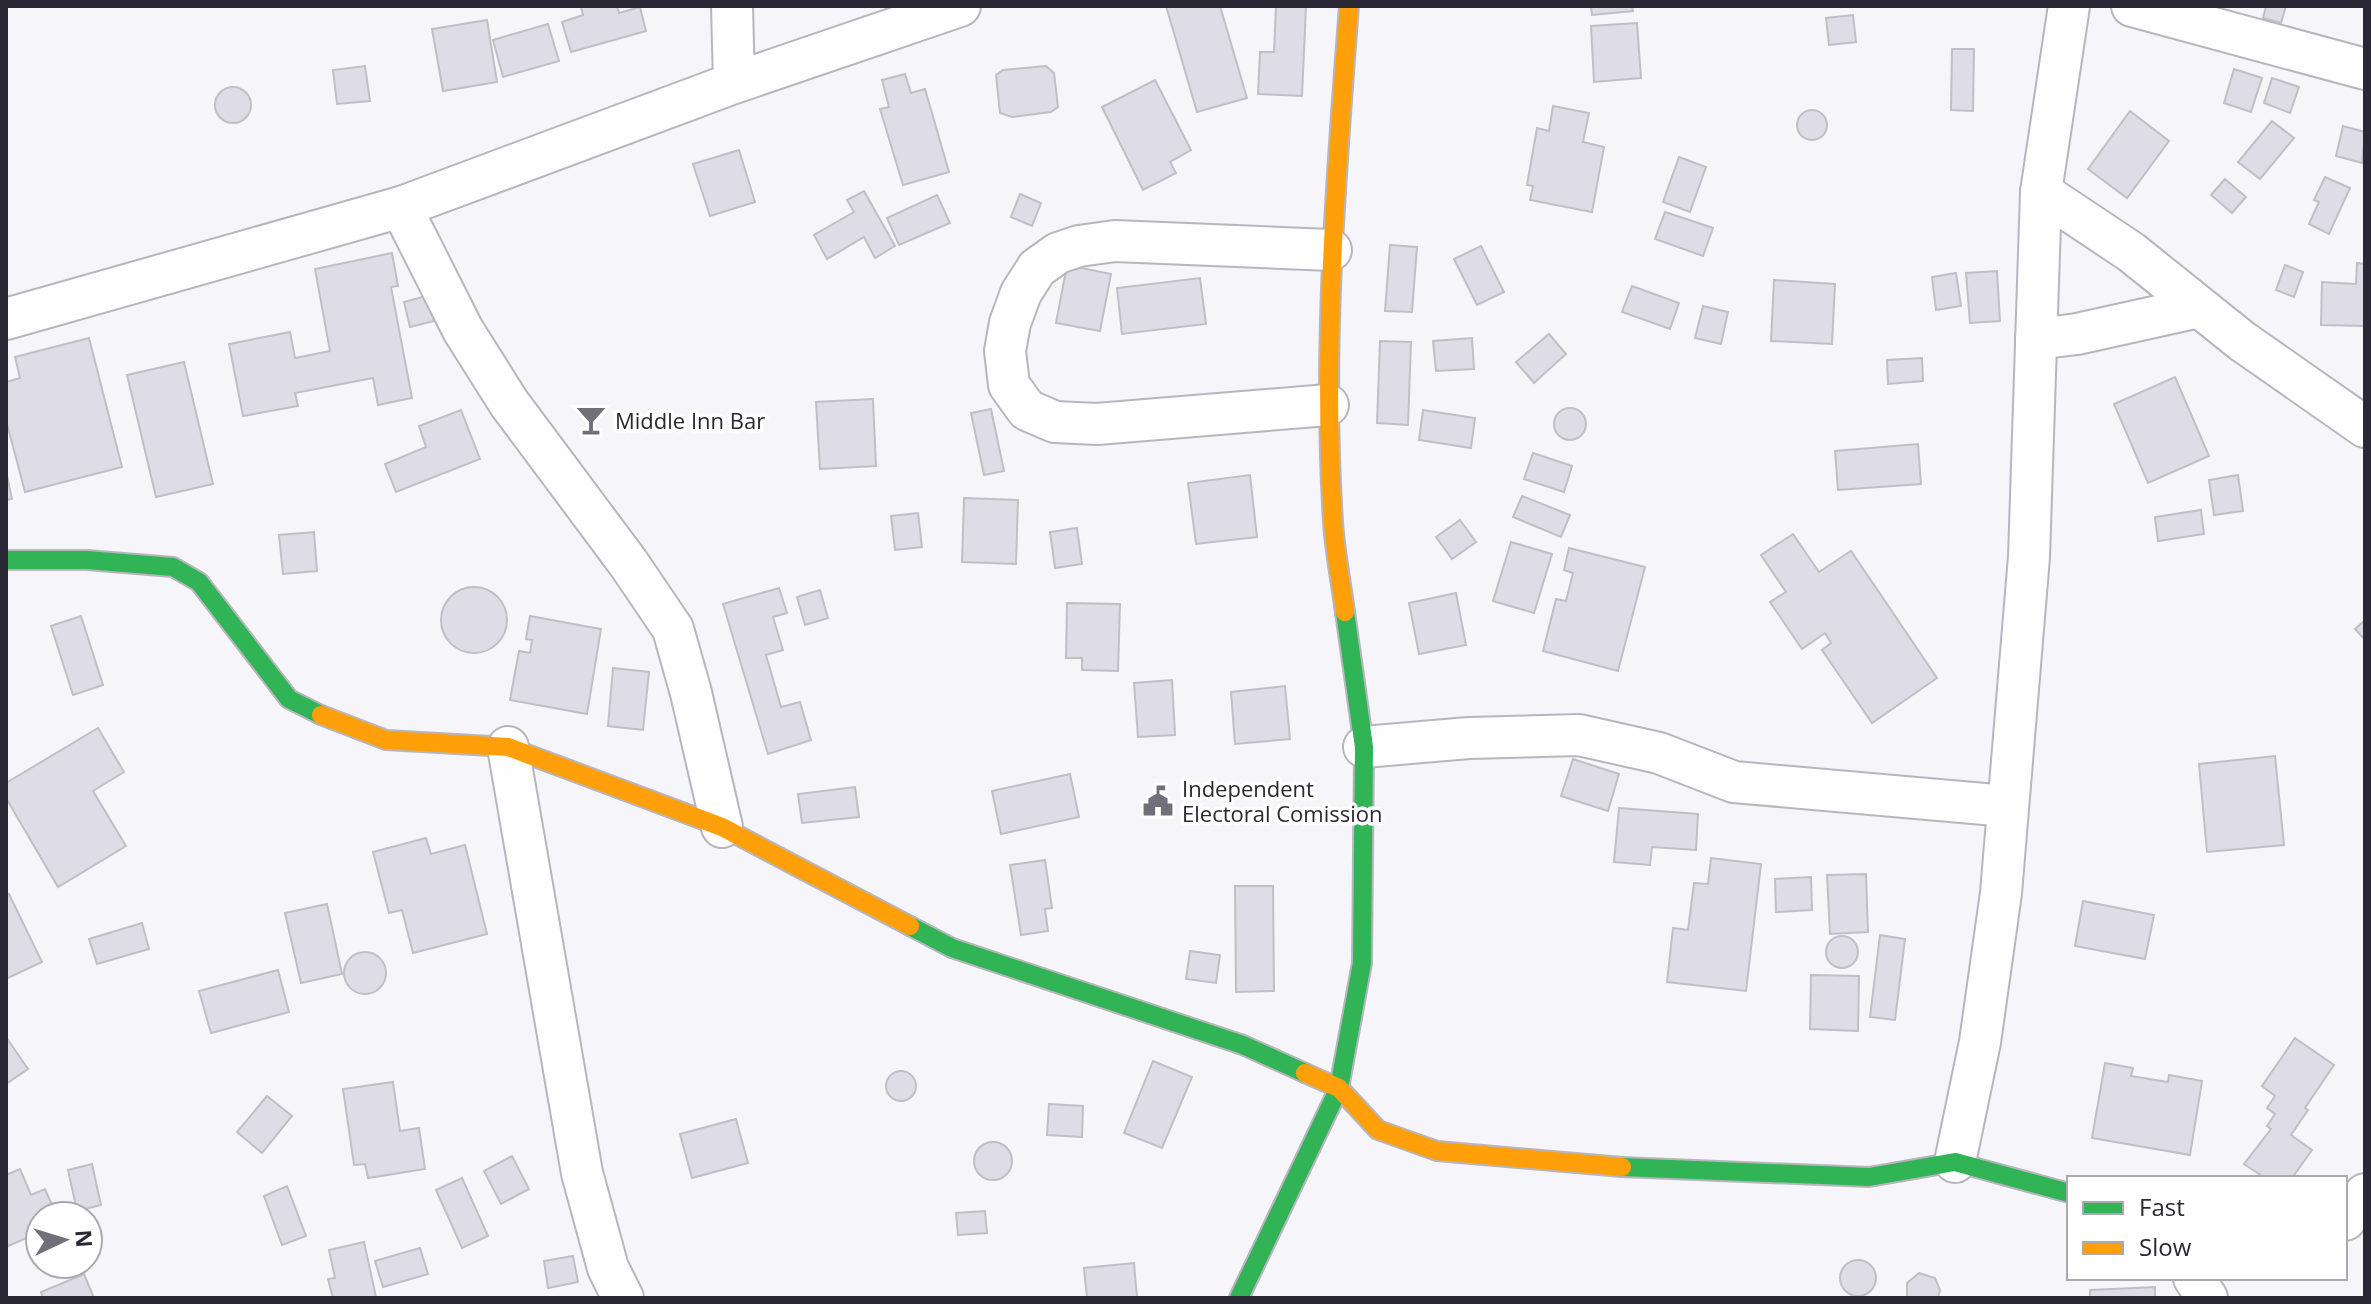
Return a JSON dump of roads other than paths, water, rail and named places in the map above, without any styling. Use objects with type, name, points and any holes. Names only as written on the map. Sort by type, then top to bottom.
[{"type":"street","points":[[732,6],[734,83]]},
{"type":"street","points":[[6,319],[401,207],[734,83],[960,6]]},
{"type":"street","points":[[1239,1298],[1339,1088],[1362,963],[1364,747],[1333,525],[1328,405],[1331,250],[1349,6]]},
{"type":"street","points":[[1955,1162],[1980,1042],[2001,893],[2029,557],[2041,192],[2069,6]]},
{"type":"street","points":[[2132,6],[2365,69]]},
{"type":"street","points":[[2041,192],[2131,252],[2242,341],[2365,427]]},
{"type":"street","points":[[401,207],[463,330],[509,403],[629,564],[673,629],[722,827]]},
{"type":"street","points":[[1328,405],[1097,424],[1055,422],[1027,410],[1009,385],[1005,351],[1010,323],[1021,293],[1037,268],[1058,253],[1079,246],[1115,241],[1331,250]]},
{"type":"street","points":[[2036,339],[2077,334],[2199,307]]},
{"type":"street","points":[[6,560],[87,560],[173,567],[199,582],[289,699],[324,717],[386,740],[508,747],[722,827],[952,948],[1243,1045],[1339,1088],[1378,1130],[1437,1151],[1652,1170],[1869,1177],[1955,1162],[2067,1192]]},
{"type":"street","points":[[1364,747],[1469,738],[1579,735],[1659,753],[1734,782],[2007,806]]},
{"type":"street","points":[[508,747],[582,1173],[608,1268],[623,1298]]},
{"type":"street","points":[[2347,1217],[2365,1194]]},
{"type":"street","points":[[2195,1280],[2207,1298]]},
{"type":"place","name":"Middle Inn Bar","points":[[591,420]]},
{"type":"place","name":"Independent Electoral Comission","points":[[1158,801]]}]
